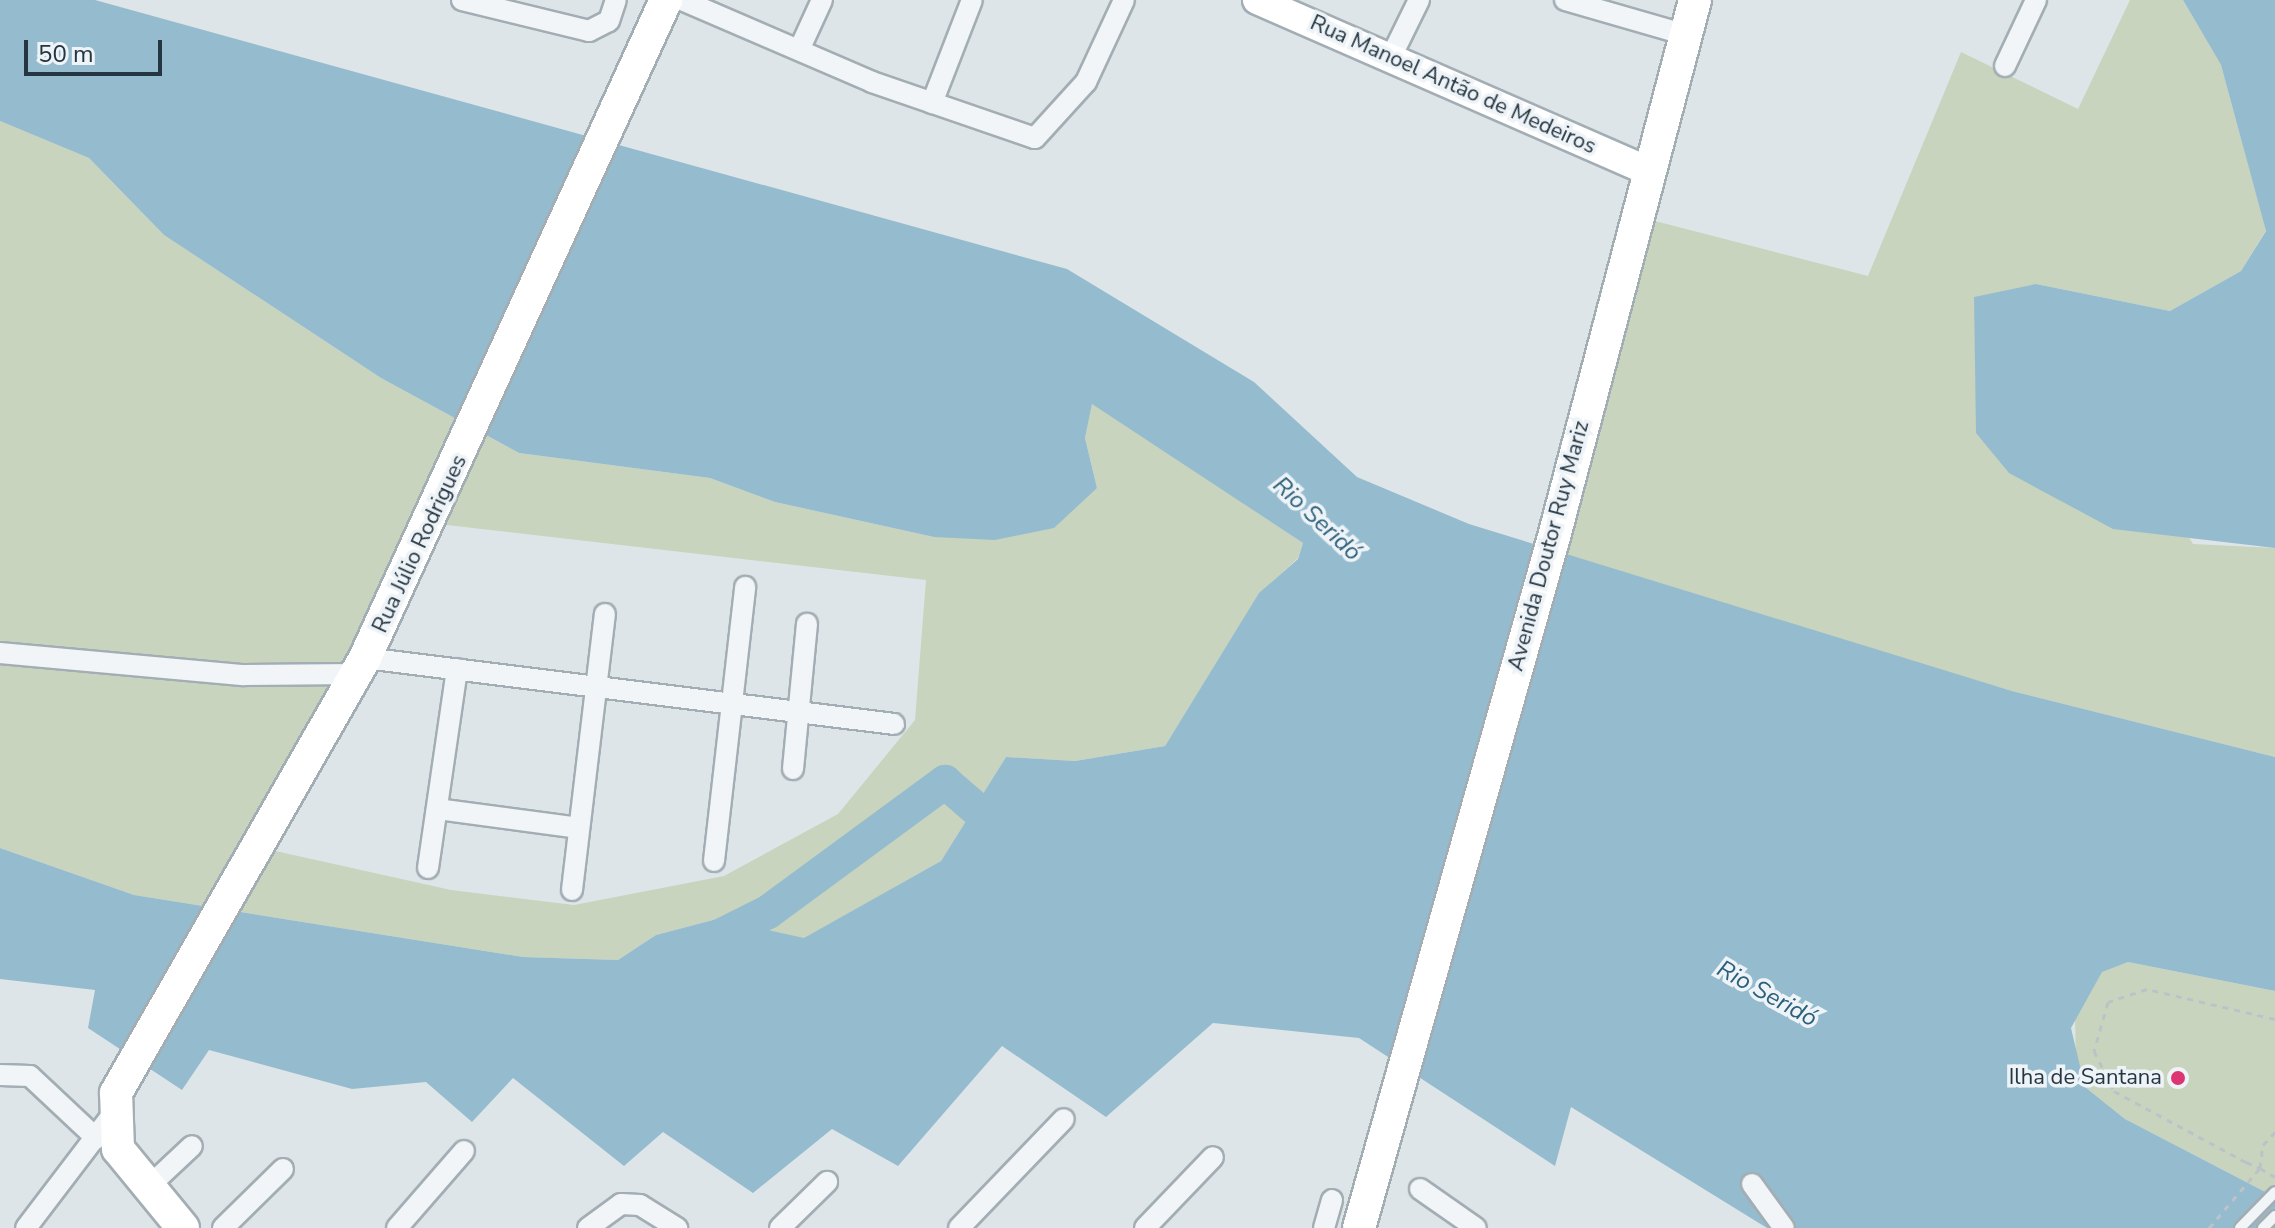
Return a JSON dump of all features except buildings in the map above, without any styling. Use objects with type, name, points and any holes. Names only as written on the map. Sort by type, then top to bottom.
[{"type":"main road","name":"Rua Júlio Rodrigues","points":[[104,1127],[130,1065],[232,894],[361,666],[626,97],[666,0]]},
{"type":"main road","name":"Avenida Doutor Ruy Mariz","points":[[1359,1228],[1555,533],[1695,0]]},
{"type":"main road","points":[[104,1127],[145,1190],[183,1228]]},
{"type":"street","points":[[462,0],[579,30],[600,28],[616,0]]},
{"type":"street","points":[[682,0],[932,103],[1035,138],[1086,82],[1124,0]]},
{"type":"street","points":[[799,50],[822,0]]},
{"type":"street","points":[[932,103],[972,0]]},
{"type":"street","points":[[1390,59],[1419,0]]},
{"type":"street","points":[[1565,0],[1686,35]]},
{"type":"street","points":[[2005,66],[2036,0]]},
{"type":"street","name":"Rua Manoel Antão de Medeiros","points":[[1270,2],[1390,59],[1649,171]]},
{"type":"street","points":[[714,861],[745,587]]},
{"type":"street","points":[[572,890],[605,614]]},
{"type":"street","points":[[793,769],[807,624]]},
{"type":"street","points":[[0,653],[244,675],[361,666],[457,669],[894,724]]},
{"type":"street","points":[[428,868],[457,669]]},
{"type":"street","points":[[437,809],[579,828]]},
{"type":"street","points":[[0,1075],[30,1076],[104,1127],[26,1228]]},
{"type":"street","points":[[959,1228],[1064,1119]]},
{"type":"street","points":[[145,1190],[192,1146]]},
{"type":"street","points":[[397,1228],[464,1151]]},
{"type":"street","points":[[1145,1228],[1213,1157]]},
{"type":"street","points":[[223,1228],[283,1169]]},
{"type":"street","points":[[780,1228],[827,1182]]},
{"type":"street","points":[[1752,1184],[1784,1228]]},
{"type":"street","points":[[1420,1189],[1476,1228]]},
{"type":"street","points":[[1324,1228],[1332,1200]]},
{"type":"street","points":[[588,1228],[603,1211],[640,1205],[677,1228]]},
{"type":"lane","points":[[2240,1228],[2275,1192]]},
{"type":"lane","points":[[2263,1228],[2275,1216]]},
{"type":"path","points":[[2275,1019],[2147,989],[2108,1002],[2094,1051],[2114,1091],[2275,1177]]},
{"type":"path","points":[[2209,1228],[2259,1177],[2263,1145],[2275,1132]]},
{"type":"green space","points":[[2130,0],[2183,0],[2221,65],[2266,230],[2241,271],[2170,311],[2036,284],[2193,544],[2275,548],[2275,757],[2012,691],[1558,555],[1655,221],[1868,276],[1961,52],[2078,109]]},
{"type":"green space","points":[[0,121],[89,158],[164,235],[381,378],[519,453],[710,478],[775,502],[934,537],[1097,488],[1085,438],[1092,403],[1303,543],[1298,558],[1259,594],[1165,746],[1075,761],[1006,757],[941,861],[804,939],[717,919],[656,935],[618,960],[523,957],[134,895],[0,848]],"holes":[[[438,524],[926,580],[915,720],[838,814],[724,876],[574,905],[451,890],[271,850]]]},
{"type":"green space","name":"Ilha de Santana","points":[[2128,962],[2275,991],[2275,1197],[2125,1119],[2085,1087],[2076,1070],[2075,1012],[2102,971]]},
{"type":"water","name":"Rio Seridó","points":[[0,0],[95,0],[1067,269],[1254,382],[1357,477],[1469,524],[2012,691],[2275,757],[2275,991],[2128,962],[2102,972],[2071,1028],[2085,1087],[2125,1119],[2275,1197],[2275,1228],[1767,1228],[1571,1107],[1555,1166],[1359,1038],[1213,1023],[1106,1117],[1002,1046],[898,1166],[832,1129],[753,1193],[663,1132],[624,1166],[513,1078],[472,1122],[426,1082],[352,1089],[209,1050],[182,1090],[88,1028],[95,990],[0,979],[0,848],[134,895],[523,957],[618,960],[656,935],[717,919],[804,938],[941,861],[1006,757],[1075,761],[1165,746],[1259,593],[1298,559],[1303,543],[1092,404],[1085,438],[1097,488],[1054,528],[995,540],[934,537],[775,502],[710,478],[519,453],[381,378],[164,235],[89,158],[0,121]]},
{"type":"water","points":[[2183,0],[2275,0],[2275,548],[2113,529],[2009,473],[1976,433],[1974,297],[2036,284],[2170,311],[2241,271],[2266,231],[2221,65]]},
{"type":"waterway","points":[[700,946],[768,912],[945,782],[997,827],[1010,822]]},
{"type":"place","name":"Ilha de Santana","points":[[2178,1078]]}]
